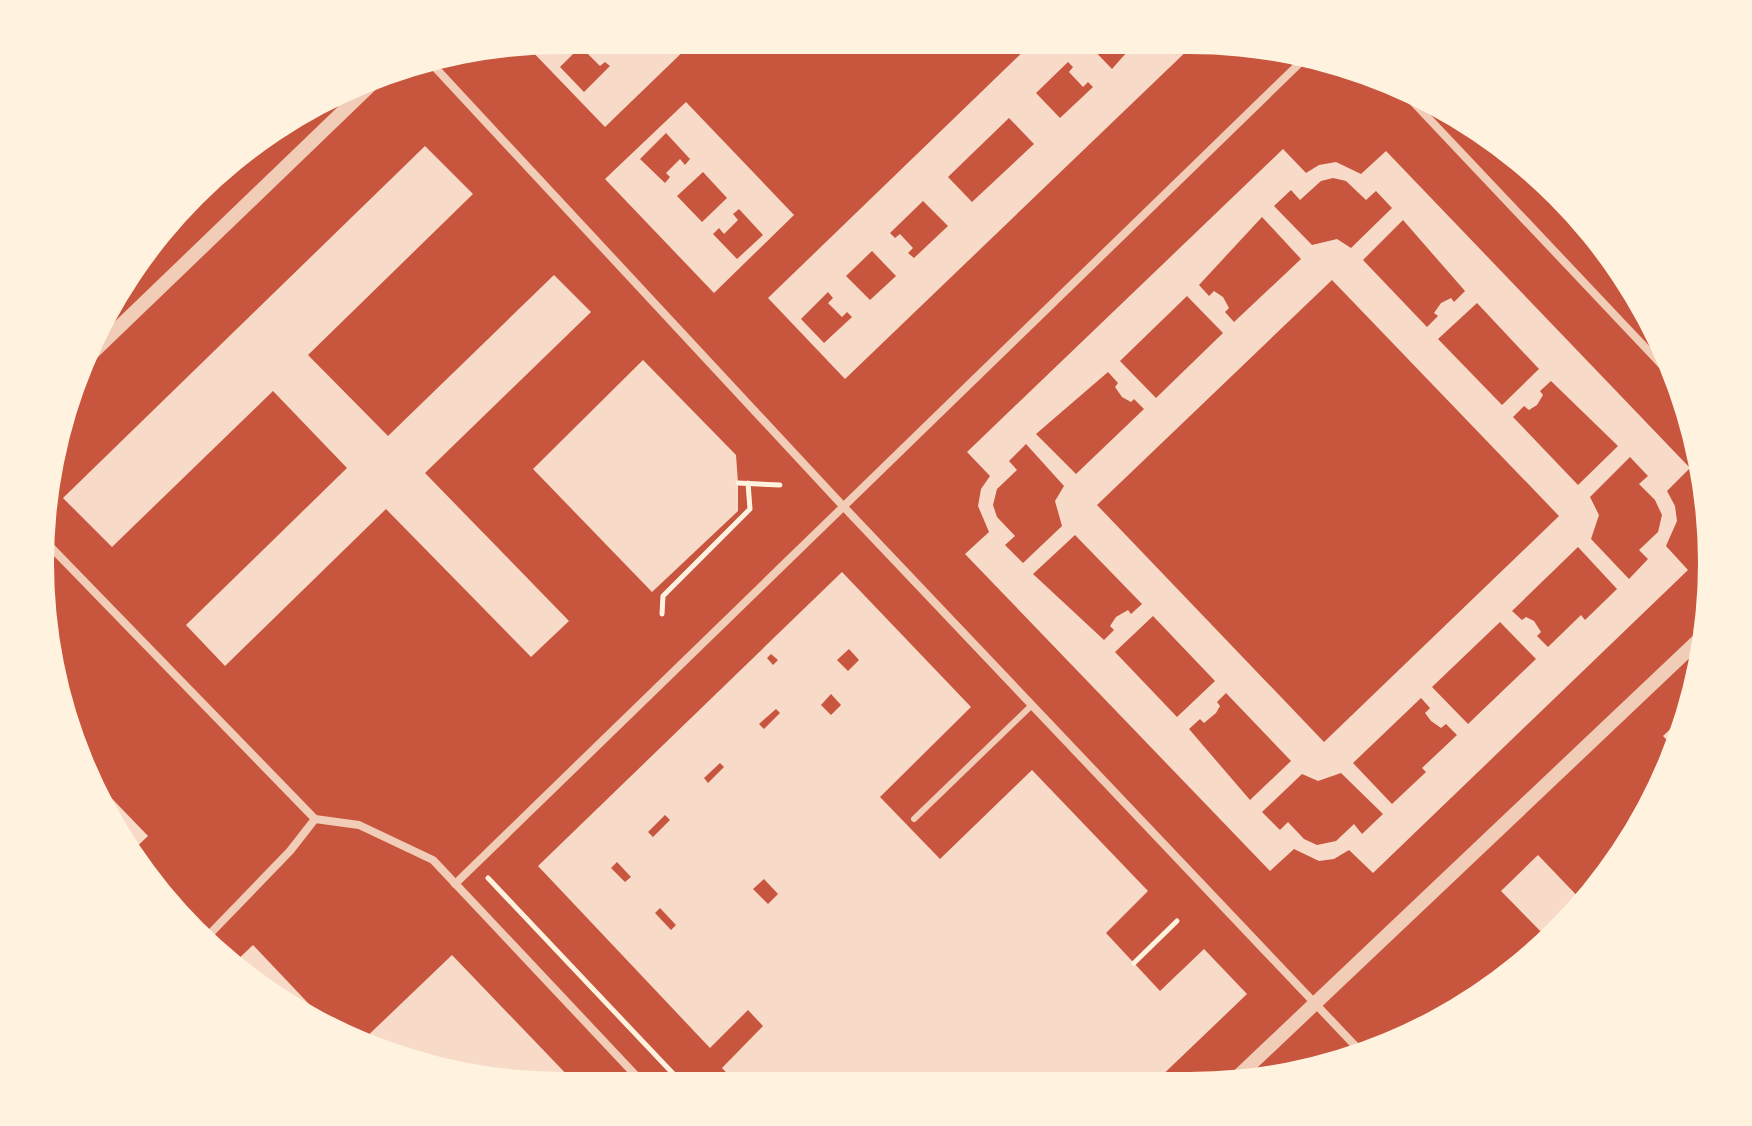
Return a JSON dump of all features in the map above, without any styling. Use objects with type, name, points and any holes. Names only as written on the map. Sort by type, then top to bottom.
[{"type":"street","points":[[455,884],[1297,66]]},
{"type":"street","points":[[437,70],[843,506],[1354,1045]]},
{"type":"street","points":[[105,341],[358,98]]},
{"type":"street","points":[[1420,109],[1654,357]]},
{"type":"street","points":[[54,551],[315,819],[359,825],[433,860],[633,1072]]},
{"type":"street","points":[[1246,1069],[1691,647]]},
{"type":"street","points":[[212,932],[290,851],[315,819]]},
{"type":"lane","points":[[914,819],[1032,705]]},
{"type":"path","points":[[738,483],[780,485]]},
{"type":"path","points":[[662,614],[663,596],[750,509],[748,483]]},
{"type":"path","points":[[474,865],[671,1072]]},
{"type":"path","points":[[1134,963],[1177,921]]},
{"type":"building","points":[[573,54],[560,67],[584,92],[610,66],[605,62],[600,66],[588,54],[681,54],[605,127],[536,55]]},
{"type":"building","points":[[1021,54],[1098,54],[1112,69],[1125,54],[1184,54],[845,379],[768,298]],"holes":[[[1068,62],[1073,67],[1069,72],[1083,87],[1088,82],[1093,87],[1060,118],[1036,93]],[[1009,118],[1034,144],[972,202],[948,177]],[[923,201],[948,226],[914,258],[908,253],[913,248],[900,234],[895,238],[890,233]],[[872,251],[896,276],[870,300],[846,276]],[[828,292],[833,298],[828,303],[842,317],[847,312],[852,317],[824,343],[801,319]]]},
{"type":"building","points":[[686,102],[794,215],[714,293],[605,179]],"holes":[[[666,133],[690,159],[685,165],[680,159],[666,173],[670,177],[665,183],[640,159]],[[703,172],[727,198],[702,222],[677,196]],[[739,209],[763,235],[737,259],[713,234],[719,228],[724,234],[738,220],[733,214]]]},
{"type":"building","points":[[425,146],[473,194],[308,355],[388,436],[554,275],[591,312],[425,473],[569,621],[531,657],[386,509],[225,666],[186,625],[347,468],[273,391],[112,547],[63,498]]},
{"type":"building","points":[[1283,149],[1306,173],[1319,165],[1336,162],[1361,174],[1386,151],[1688,466],[1667,491],[1675,506],[1677,521],[1666,546],[1688,570],[1373,873],[1349,850],[1334,859],[1319,861],[1294,849],[1270,871],[965,554],[989,532],[978,506],[981,489],[990,476],[967,452]],"holes":[[[1333,178],[1346,181],[1366,200],[1376,191],[1392,208],[1351,248],[1337,239],[1312,245],[1274,206],[1291,190],[1300,200],[1321,181]],[[1262,217],[1301,259],[1234,322],[1225,312],[1229,308],[1223,297],[1214,291],[1209,296],[1199,285]],[[1403,220],[1465,291],[1454,302],[1451,298],[1441,303],[1434,313],[1438,316],[1427,327],[1363,260]],[[1332,280],[1559,516],[1324,742],[1097,505]],[[1187,296],[1223,333],[1156,398],[1120,361]],[[1477,303],[1539,369],[1502,405],[1438,339]],[[1108,372],[1118,383],[1115,387],[1122,397],[1131,402],[1134,399],[1144,409],[1076,474],[1036,434]],[[1551,381],[1618,446],[1578,485],[1513,417],[1524,406],[1529,410],[1537,405],[1543,395],[1540,391]],[[1026,444],[1064,486],[1055,501],[1062,526],[1023,563],[1005,545],[1015,536],[997,517],[993,505],[997,489],[1017,470],[1009,461]],[[1630,457],[1648,476],[1639,484],[1655,500],[1662,515],[1658,532],[1639,550],[1648,559],[1629,579],[1591,539],[1599,515],[1590,497]],[[1075,535],[1142,604],[1131,614],[1128,610],[1116,617],[1110,626],[1114,630],[1104,640],[1033,574]],[[1578,547],[1617,589],[1585,620],[1581,615],[1548,647],[1537,636],[1541,632],[1534,621],[1526,617],[1522,620],[1512,611]],[[1153,616],[1215,681],[1177,717],[1115,652]],[[1500,622],[1536,659],[1468,724],[1432,687]],[[1226,693],[1291,761],[1250,800],[1189,729],[1200,719],[1204,723],[1220,706],[1217,702]],[[1421,698],[1430,708],[1425,713],[1431,721],[1441,728],[1446,724],[1457,735],[1422,768],[1426,772],[1392,804],[1353,763]],[[1341,773],[1383,814],[1362,834],[1354,824],[1336,841],[1317,845],[1304,839],[1288,822],[1280,830],[1262,812],[1302,774],[1318,781]]]},
{"type":"building","points":[[643,360],[736,455],[738,483],[738,511],[652,592],[533,469]]},
{"type":"building","points":[[842,572],[971,707],[880,797],[940,859],[1032,770],[1148,891],[1106,933],[1160,991],[1204,949],[1247,994],[1166,1072],[726,1072],[722,1068],[763,1026],[748,1010],[710,1048],[538,866]],"holes":[[[849,649],[859,660],[848,671],[837,660]],[[771,654],[778,660],[773,665],[767,658]],[[831,694],[841,705],[831,715],[821,705]],[[776,709],[780,713],[764,729],[759,724]],[[720,763],[724,767],[708,783],[704,778]],[[665,815],[670,820],[653,837],[648,832]],[[617,862],[631,877],[625,882],[611,868]],[[764,879],[778,894],[768,904],[753,889]],[[660,908],[676,925],[671,930],[655,913]]]},
{"type":"building","points":[[111,798],[148,836],[139,844]]},
{"type":"building","points":[[1538,855],[1576,894],[1540,931],[1501,891]]},
{"type":"building","points":[[253,945],[310,1005],[280,986],[241,957]]},
{"type":"building","points":[[452,955],[564,1072],[497,1068],[464,1062],[431,1055],[370,1034]]}]
